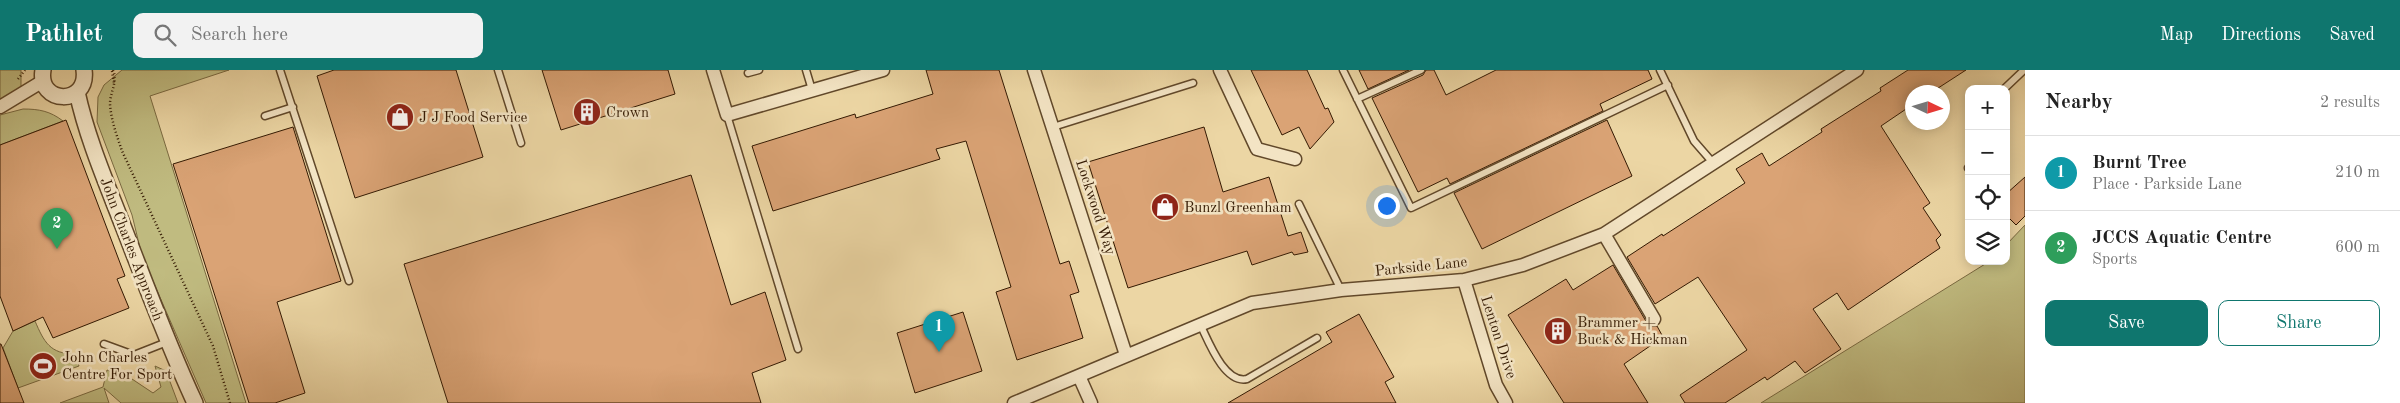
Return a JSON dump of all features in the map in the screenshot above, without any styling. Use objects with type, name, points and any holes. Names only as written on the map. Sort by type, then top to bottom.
[{"type":"street","points":[[0,106],[43,76],[47,89],[59,96],[71,96],[84,83],[84,70]]},
{"type":"street","points":[[714,70],[727,115],[883,70]]},
{"type":"street","name":"Lockwood Way","points":[[1034,70],[1126,355]]},
{"type":"street","points":[[1220,70],[1258,149],[1295,159]]},
{"type":"street","name":"Parkside Lane","points":[[1014,403],[1252,303],[1341,290],[1464,280],[1523,265],[1604,234],[1714,165],[1851,72]]},
{"type":"street","name":"John Charles Approach","points":[[77,92],[82,116],[98,161],[167,342],[194,403]]},
{"type":"street","points":[[1604,234],[1654,319]]},
{"type":"street","name":"Lenton Drive","points":[[1464,280],[1496,385],[1506,403]]},
{"type":"street","points":[[1079,376],[1090,403]]},
{"type":"lane","points":[[280,70],[349,281]]},
{"type":"lane","points":[[498,70],[521,143]]},
{"type":"lane","points":[[748,73],[759,70]]},
{"type":"lane","points":[[806,70],[812,90]]},
{"type":"lane","points":[[1343,70],[1411,208],[1668,85]]},
{"type":"lane","points":[[1357,99],[1421,70]]},
{"type":"lane","points":[[1660,70],[1694,141],[1714,165]]},
{"type":"lane","points":[[2008,85],[2024,70]]},
{"type":"lane","points":[[1053,127],[1193,83]]},
{"type":"lane","points":[[265,116],[293,107]]},
{"type":"lane","points":[[727,115],[798,349]]},
{"type":"lane","points":[[1299,204],[1341,290]]},
{"type":"lane","points":[[1200,324],[1226,371],[1233,378],[1241,380],[1246,379],[1317,338]]},
{"type":"lane","points":[[104,344],[134,355],[167,342]]},
{"type":"path","points":[[112,70],[116,78],[110,102],[113,121],[122,150],[212,346],[230,403]]},
{"type":"shaded area","points":[[0,70],[21,70],[21,94],[0,107]]},
{"type":"shaded area","points":[[122,70],[229,70],[150,96],[246,403],[206,403],[142,256],[132,215],[97,122],[98,97],[104,85]]},
{"type":"shaded area","points":[[23,109],[44,111],[63,121],[0,145],[0,115]]},
{"type":"shaded area","points":[[2025,225],[2025,403],[1761,403],[1984,265],[2010,265],[2010,241]]},
{"type":"shaded area","points":[[35,321],[45,341],[59,352],[75,354],[79,366],[18,388],[3,348],[13,331]]},
{"type":"shaded area","points":[[155,366],[166,371],[178,403],[121,403],[104,388],[109,403],[60,403],[103,387],[107,370],[132,379],[153,393],[161,387]]},
{"type":"building","name":"J J Food Service","points":[[334,70],[456,70],[483,157],[355,198],[317,76]]},
{"type":"building","name":"Crown","points":[[542,70],[668,70],[675,94],[561,130]]},
{"type":"building","points":[[926,70],[999,70],[1060,264],[1069,261],[1079,292],[1070,295],[1083,338],[1017,360],[996,292],[1011,287],[966,141],[936,149],[940,159],[773,211],[752,146],[855,114],[856,118],[933,94]]},
{"type":"building","points":[[1251,70],[1307,70],[1325,109],[1328,108],[1334,122],[1310,149],[1299,127],[1282,135]]},
{"type":"building","points":[[1359,70],[1409,70],[1368,89]]},
{"type":"building","points":[[1426,70],[1434,70],[1446,95],[1496,70],[1648,70],[1652,79],[1600,104],[1603,111],[1450,184],[1447,178],[1418,192],[1372,98],[1423,75]]},
{"type":"building","points":[[1908,70],[1966,70],[1943,85],[1905,85],[1905,110],[1881,126],[1930,203],[1923,208],[1941,235],[1936,240],[1940,248],[1848,310],[1837,293],[1813,309],[1841,349],[1805,373],[1795,361],[1767,380],[1765,377],[1725,403],[1685,403],[1680,395],[1747,350],[1698,277],[1655,304],[1627,257],[1745,183],[1736,169],[1762,153],[1769,166],[1822,132],[1821,129],[1881,91],[1880,88]]},
{"type":"building","points":[[66,120],[125,276],[117,279],[129,308],[53,338],[43,317],[13,331],[0,296],[0,145]]},
{"type":"building","points":[[1607,120],[1632,176],[1482,249],[1454,193]]},
{"type":"building","points":[[293,127],[341,281],[277,302],[305,393],[275,403],[249,403],[173,164]]},
{"type":"building","name":"Bunzl Greenham","points":[[1204,127],[1223,192],[1269,177],[1288,236],[1301,232],[1308,252],[1294,255],[1292,252],[1252,265],[1247,251],[1128,288],[1088,162]]},
{"type":"building","points":[[691,175],[731,305],[765,292],[786,360],[752,373],[761,403],[448,403],[404,264]]},
{"type":"building","points":[[2025,177],[2025,216],[2016,225],[2010,219],[2010,190]]},
{"type":"building","points":[[1613,265],[1647,323],[1650,326],[1657,326],[1663,337],[1624,364],[1648,403],[1564,403],[1508,315],[1566,279],[1573,290]]},
{"type":"building","points":[[963,312],[982,371],[915,393],[897,333]]},
{"type":"building","points":[[1359,314],[1394,377],[1385,382],[1396,403],[1228,403],[1332,342],[1326,332]]},
{"type":"building","points":[[1,344],[24,403],[0,403]]},
{"type":"place","name":"Crown","points":[[587,112]]},
{"type":"place","name":"J J Food Service","points":[[400,117]]},
{"type":"place","name":"Bunzl Greenham","points":[[1165,207]]},
{"type":"place","name":"JCCS Aquatic Centre","points":[[57,249]]},
{"type":"place","name":"Brammer + Buck & Hickman","points":[[1558,331]]},
{"type":"place","name":"Burnt Tree","points":[[939,352]]},
{"type":"place","name":"John Charles Centre For Sport","points":[[43,366]]}]
